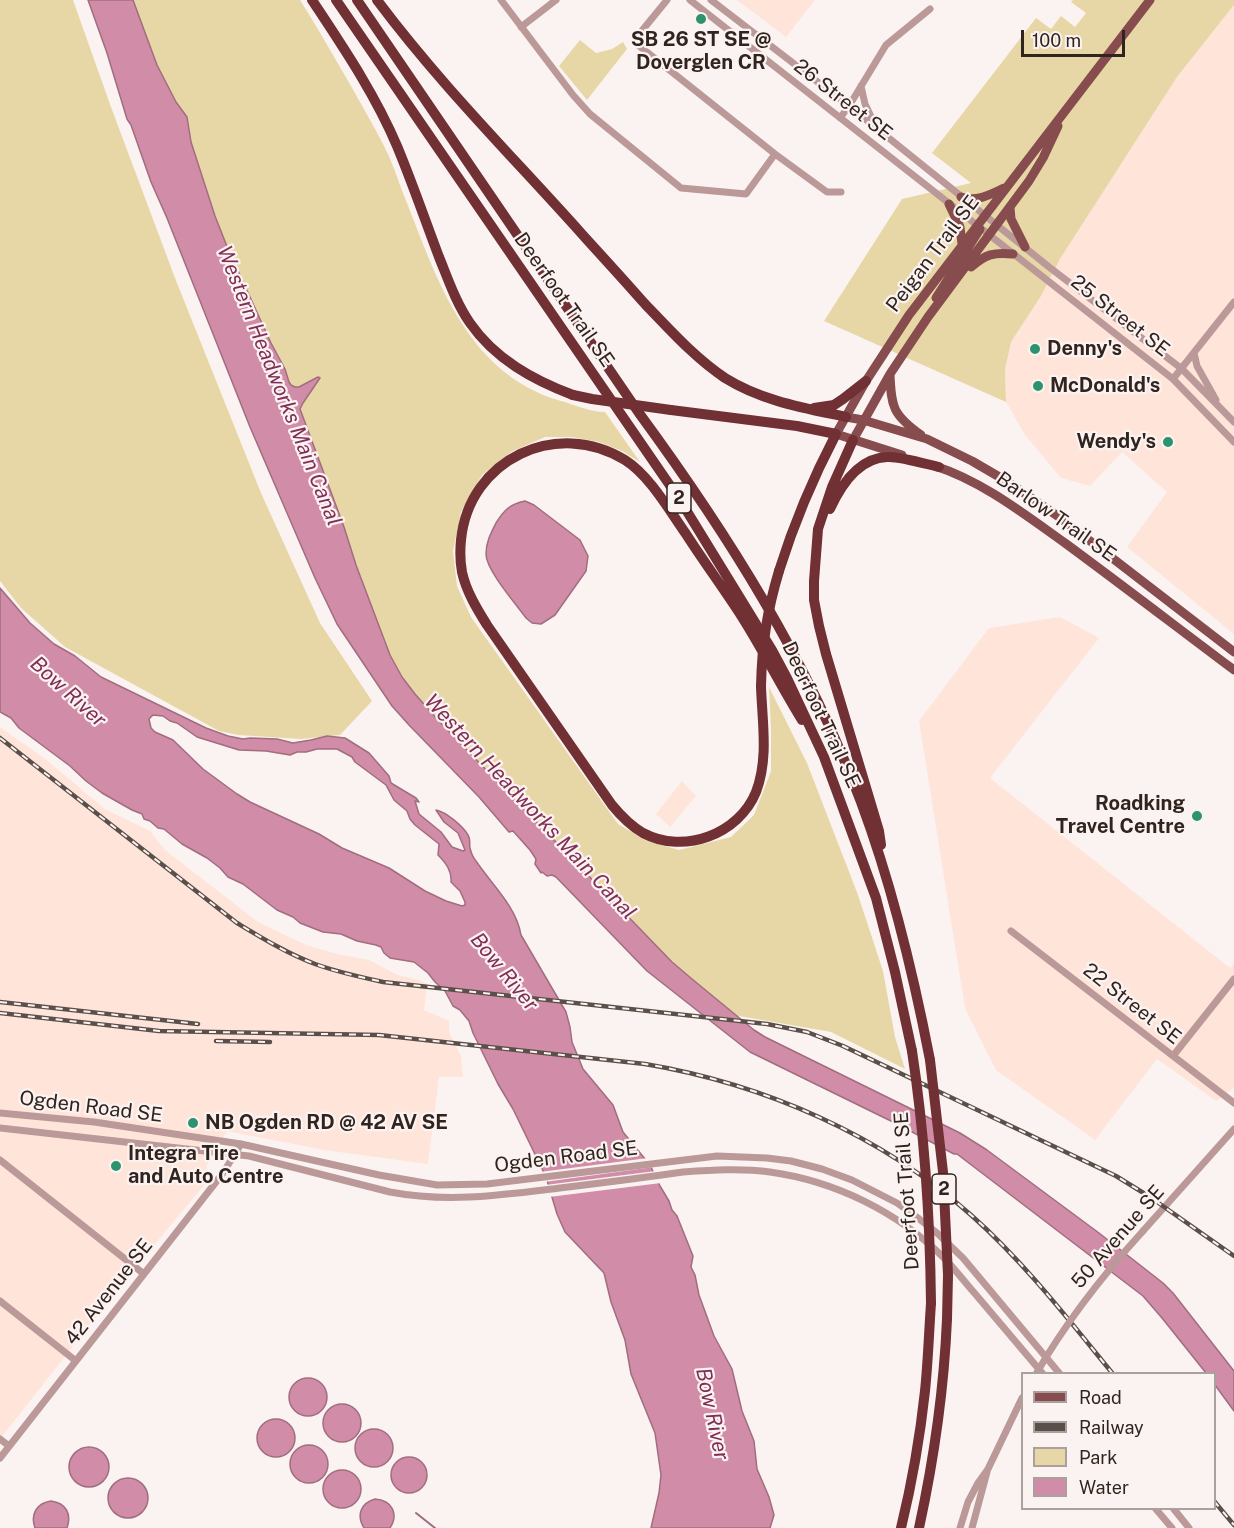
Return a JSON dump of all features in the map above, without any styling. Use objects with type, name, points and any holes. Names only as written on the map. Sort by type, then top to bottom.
[{"type":"highway","points":[[312,0],[349,56],[383,114],[459,303],[469,321],[492,348],[523,372],[540,381],[592,399],[797,426],[836,434],[819,465],[792,530],[770,602],[763,641],[761,686],[763,761],[760,780],[748,807],[725,829],[692,841],[666,840],[645,834],[619,814],[478,612],[462,571],[464,520],[476,493],[497,469],[521,453],[548,444],[563,442],[594,446],[616,455],[634,467],[670,511],[742,618],[784,691],[824,757]]},
{"type":"highway","name":"Deerfoot Trail SE","points":[[336,0],[680,500],[772,650],[802,706],[824,757],[876,898],[912,1051],[921,1109],[927,1176],[931,1303],[926,1389],[913,1476],[901,1528]]},
{"type":"highway","name":"Deerfoot Trail SE","points":[[357,0],[626,394],[681,470],[743,567],[788,643],[826,721],[860,800],[905,940],[930,1060],[944,1172],[948,1275],[945,1361],[940,1413],[919,1528]]},
{"type":"highway","points":[[377,0],[462,104],[687,347],[725,377],[762,397],[846,417]]},
{"type":"highway","points":[[808,409],[834,405],[866,381]]},
{"type":"highway","points":[[853,440],[841,464],[818,529],[814,600],[819,626],[879,831],[884,869]]},
{"type":"highway","points":[[818,546],[831,507],[840,489],[861,466],[889,456],[939,467]]},
{"type":"main road","name":"Peigan Trail SE","points":[[984,215],[1150,0]]},
{"type":"main road","name":"Peigan Trail SE","points":[[853,440],[890,374],[928,317],[1029,182],[1070,103]]},
{"type":"main road","points":[[961,197],[979,198],[1006,187]]},
{"type":"main road","points":[[949,204],[960,227],[962,244]]},
{"type":"main road","points":[[1010,208],[1011,219],[1025,247]]},
{"type":"main road","points":[[928,317],[932,304],[979,226],[985,222],[984,215]]},
{"type":"main road","name":"Peigan Trail SE","points":[[836,434],[866,381],[909,315],[962,244],[979,226]]},
{"type":"main road","points":[[960,276],[978,260],[993,253],[1013,254]]},
{"type":"main road","points":[[890,374],[891,399],[894,409],[905,424],[927,439]]},
{"type":"main road","name":"Barlow Trail SE","points":[[846,417],[927,439],[972,461],[1059,517],[1234,652]]},
{"type":"main road","name":"Barlow Trail SE","points":[[836,434],[939,467],[980,487],[1020,511],[1234,670]]},
{"type":"street","points":[[501,0],[590,114],[681,188],[746,194],[776,154]]},
{"type":"street","points":[[521,27],[555,0]]},
{"type":"street","name":"26 Street SE","points":[[690,0],[979,226]]},
{"type":"street","name":"26 Street SE","points":[[711,0],[849,106],[984,215]]},
{"type":"street","points":[[663,2],[636,38],[638,45],[827,192],[841,192]]},
{"type":"street","points":[[840,118],[886,45],[930,9]]},
{"type":"street","points":[[861,86],[865,104],[876,128]]},
{"type":"street","name":"25 Street SE","points":[[984,215],[1182,369],[1234,422]]},
{"type":"street","name":"25 Street SE","points":[[979,226],[1173,379],[1234,442]]},
{"type":"street","points":[[1173,379],[1234,302]]},
{"type":"street","points":[[1194,353],[1197,366],[1219,405]]},
{"type":"street","name":"22 Street SE","points":[[1011,931],[1234,1103]]},
{"type":"street","points":[[1173,1056],[1234,979]]},
{"type":"street","name":"Ogden Road SE","points":[[0,1113],[94,1122],[242,1144],[379,1175],[437,1185],[487,1184],[717,1156],[791,1161],[822,1169],[870,1188],[897,1203],[937,1233],[963,1258],[1058,1372]]},
{"type":"street","name":"Ogden Road SE","points":[[0,1128],[249,1156],[390,1192],[444,1198],[486,1197],[710,1170],[769,1172],[816,1182],[875,1207],[921,1238],[945,1259],[1040,1372]]},
{"type":"street","name":"50 Avenue SE","points":[[1037,1372],[1094,1287],[1234,1129]]},
{"type":"street","name":"42 Avenue SE","points":[[0,1458],[223,1173],[242,1144]]},
{"type":"street","points":[[0,1160],[144,1274]]},
{"type":"street","points":[[0,1301],[76,1361]]},
{"type":"street","points":[[960,1528],[968,1502],[988,1469],[1021,1402]]},
{"type":"street","points":[[0,1439],[9,1446]]},
{"type":"street","points":[[972,1528],[988,1469]]},
{"type":"street","points":[[1156,1510],[1172,1528]]},
{"type":"street","points":[[1174,1510],[1190,1528]]},
{"type":"shaded area","points":[[737,0],[815,0],[786,37]]},
{"type":"shaded area","points":[[1234,5],[1234,634],[1127,547],[1167,492],[1122,452],[1090,486],[1061,478],[1025,435],[1006,402],[1005,370],[1011,342],[1041,296],[1060,259],[1177,77]]},
{"type":"shaded area","points":[[1060,617],[1099,638],[990,778],[1230,968],[1234,964],[1234,1088],[1216,1101],[1157,1059],[1095,1140],[996,1070],[965,1008],[919,721],[989,628]]},
{"type":"shaded area","points":[[0,727],[44,758],[105,809],[150,831],[165,850],[258,922],[306,945],[369,960],[398,975],[427,984],[424,1010],[449,1021],[449,1032],[461,1056],[463,1077],[439,1077],[428,1164],[324,1150],[227,1131],[207,1165],[205,1184],[130,1274],[0,1439]]},
{"type":"shaded area","points":[[682,781],[696,796],[670,827],[656,814]]},
{"type":"green space","points":[[0,0],[73,0],[175,278],[261,493],[320,623],[372,701],[340,735],[301,739],[238,735],[219,731],[65,647],[21,608],[0,581]]},
{"type":"green space","points":[[133,0],[300,0],[380,138],[441,285],[457,316],[476,343],[499,368],[527,387],[561,401],[593,411],[605,412],[640,462],[622,451],[599,442],[572,437],[545,437],[511,452],[482,475],[461,512],[453,551],[457,586],[471,617],[618,824],[647,841],[679,850],[731,837],[754,815],[771,771],[769,687],[807,763],[858,895],[883,971],[895,1037],[905,1069],[831,1032],[722,1013],[649,949],[395,678]]},
{"type":"green space","points":[[1073,0],[1234,0],[1234,5],[1177,77],[1060,259],[1041,296],[1011,342],[1005,370],[1006,402],[824,321],[902,199],[971,183],[932,153],[1036,18],[1051,29],[1061,16],[1075,27],[1086,13],[1071,2]]},
{"type":"green space","points":[[580,40],[596,53],[612,49],[623,42],[627,49],[587,100],[559,66]]},
{"type":"water","name":"Western Headworks Main Canal","points":[[88,0],[133,0],[157,65],[176,102],[187,117],[191,142],[228,249],[289,382],[299,387],[320,378],[300,409],[390,655],[415,694],[672,962],[754,1030],[960,1133],[987,1150],[1163,1283],[1234,1371],[1234,1411],[1216,1386],[1216,1372],[1205,1372],[1143,1296],[957,1154],[750,1052],[647,971],[556,877],[541,873],[530,850],[513,831],[509,832],[479,797],[392,706],[337,624],[315,578],[250,427],[151,182],[127,119]]},
{"type":"water","points":[[525,501],[534,505],[580,540],[588,556],[586,571],[555,615],[541,624],[532,623],[526,618],[496,578],[486,554],[489,538],[502,514],[511,506]]},
{"type":"water","name":"Bow River","points":[[0,588],[30,623],[54,644],[75,656],[101,677],[206,728],[228,736],[243,739],[277,739],[293,743],[327,736],[345,738],[369,753],[389,776],[391,783],[416,798],[419,802],[415,801],[419,814],[441,832],[452,847],[463,851],[465,850],[458,833],[444,822],[436,810],[449,816],[462,828],[469,837],[474,858],[509,905],[521,935],[566,1012],[572,1042],[583,1069],[613,1105],[623,1132],[650,1165],[677,1216],[693,1256],[691,1267],[699,1295],[714,1336],[732,1369],[742,1411],[754,1441],[757,1469],[774,1515],[770,1528],[651,1528],[661,1475],[655,1433],[631,1374],[625,1340],[611,1302],[604,1273],[565,1232],[546,1177],[513,1109],[498,1084],[469,1021],[460,1010],[453,1006],[445,991],[414,962],[390,958],[381,947],[341,934],[323,932],[300,923],[277,910],[243,884],[228,877],[207,858],[182,844],[164,829],[144,819],[142,814],[102,793],[19,728],[11,718],[0,712]],"holes":[[[153,715],[163,716],[197,737],[239,750],[290,755],[317,749],[337,749],[352,757],[355,762],[386,785],[394,800],[407,811],[415,825],[439,844],[438,855],[448,867],[451,882],[460,891],[465,905],[446,901],[425,891],[389,868],[342,848],[319,834],[237,794],[203,769],[173,740],[151,728],[149,719]]]},
{"type":"water","points":[[308,1378],[321,1384],[327,1397],[321,1410],[308,1416],[295,1410],[289,1397],[295,1384]]},
{"type":"water","points":[[342,1404],[355,1410],[361,1423],[355,1436],[342,1442],[329,1436],[323,1423],[329,1410]]},
{"type":"water","points":[[276,1419],[289,1425],[295,1438],[289,1451],[276,1457],[263,1451],[257,1438],[263,1425]]},
{"type":"water","points":[[374,1429],[387,1435],[393,1448],[387,1461],[374,1467],[361,1461],[355,1448],[361,1435]]},
{"type":"water","points":[[309,1445],[322,1451],[328,1464],[322,1477],[309,1483],[296,1477],[290,1464],[296,1451]]},
{"type":"water","points":[[89,1447],[97,1448],[103,1453],[108,1459],[108,1475],[103,1481],[97,1486],[89,1487],[81,1486],[75,1481],[70,1475],[69,1467],[70,1459],[75,1453],[81,1448]]},
{"type":"water","points":[[409,1457],[422,1462],[427,1475],[422,1488],[409,1493],[396,1488],[391,1475],[396,1462]]},
{"type":"water","points":[[342,1470],[355,1476],[361,1489],[355,1502],[342,1508],[329,1502],[323,1489],[329,1476]]},
{"type":"water","points":[[128,1478],[136,1479],[142,1484],[147,1490],[147,1506],[142,1512],[136,1517],[128,1518],[120,1517],[114,1512],[109,1506],[108,1498],[109,1490],[114,1484],[120,1479]]},
{"type":"water","points":[[375,1499],[390,1505],[394,1518],[390,1528],[364,1528],[360,1519],[361,1510],[366,1503]]},
{"type":"water","points":[[51,1501],[61,1504],[66,1510],[69,1518],[67,1528],[35,1528],[33,1518],[36,1510],[42,1504]]},
{"type":"pier","points":[[648,1158],[654,1167],[544,1182],[540,1172]]},
{"type":"pier","points":[[656,1171],[661,1183],[549,1197],[545,1185]]},
{"type":"waterway","points":[[416,1513],[435,1528]]},
{"type":"railway","points":[[0,738],[237,923],[305,960],[340,972],[383,982],[767,1024],[807,1032],[843,1046],[1116,1176],[1234,1256]]},
{"type":"railway","points":[[0,1002],[198,1024]]},
{"type":"railway","points":[[0,1013],[159,1031],[379,1035],[645,1064],[689,1073],[777,1099],[860,1137],[899,1160],[936,1186],[971,1215],[1009,1252],[1111,1372]]},
{"type":"railway","points":[[216,1041],[270,1042]]},
{"type":"railway","points":[[1216,1503],[1234,1525]]},
{"type":"place","name":"SB 26 ST SE @ Doverglen CR","points":[[701,19]]},
{"type":"place","name":"Denny's","points":[[1035,349]]},
{"type":"place","name":"McDonald's","points":[[1038,386]]},
{"type":"place","name":"Wendy's","points":[[1168,442]]},
{"type":"place","name":"Roadking Travel Centre","points":[[1197,816]]},
{"type":"place","name":"NB Ogden RD @ 42 AV SE","points":[[193,1123]]},
{"type":"place","name":"Integra Tire and Auto Centre","points":[[116,1166]]}]
